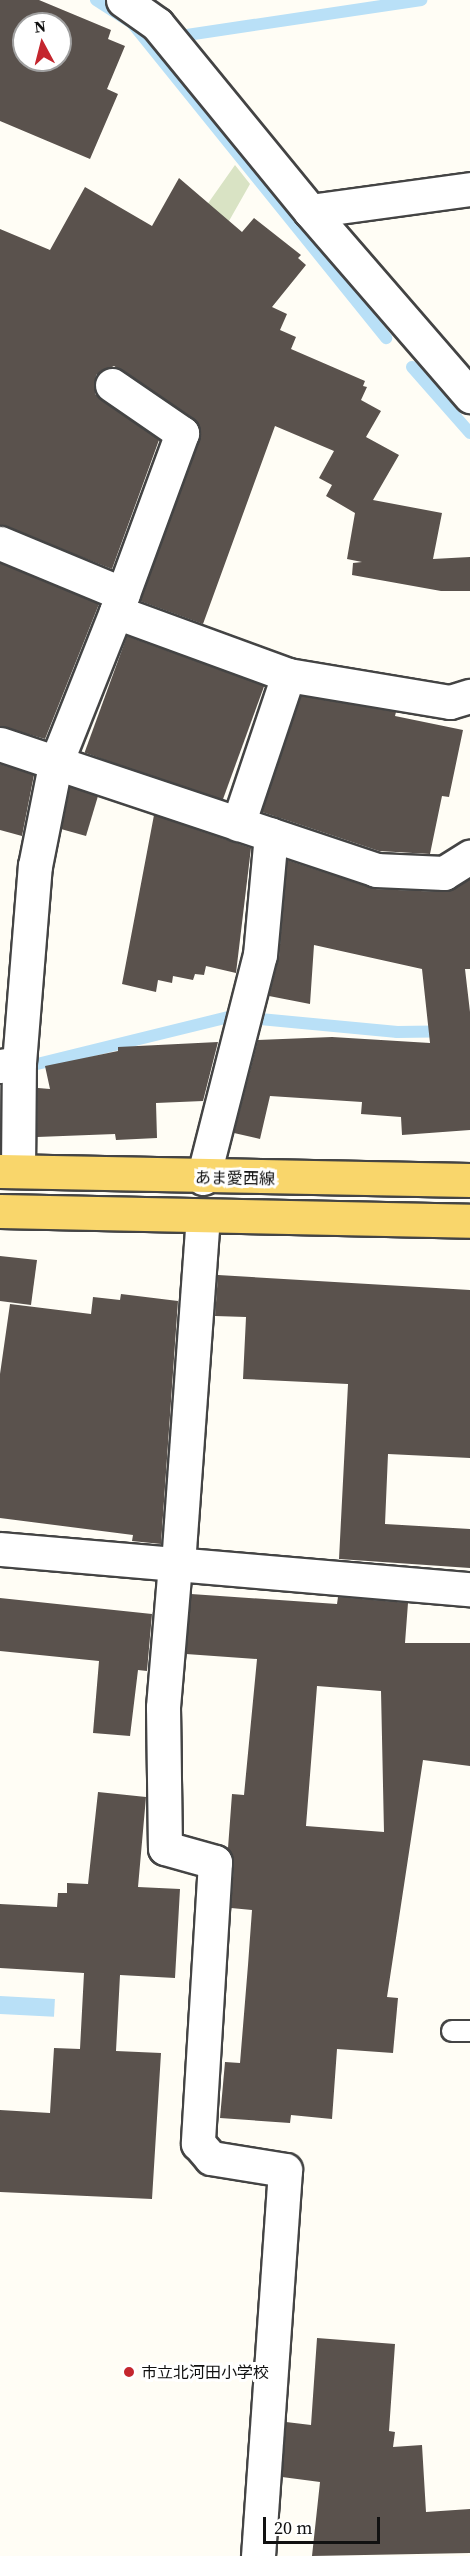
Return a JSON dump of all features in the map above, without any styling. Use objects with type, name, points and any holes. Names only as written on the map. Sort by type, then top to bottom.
[{"type":"main road","name":"あま愛西線","points":[[9,1171],[202,1178],[470,1180]]},
{"type":"main road","points":[[0,1211],[470,1221]]},
{"type":"street","points":[[123,0],[158,24],[310,212],[470,396]]},
{"type":"street","points":[[310,212],[470,189]]},
{"type":"street","points":[[9,1171],[12,958],[35,866],[55,765],[120,603],[182,433],[112,385]]},
{"type":"street","points":[[0,543],[120,603],[288,675],[450,702],[470,696]]},
{"type":"street","points":[[238,824],[288,675]]},
{"type":"street","points":[[0,744],[55,765],[376,870],[444,873],[470,857]]},
{"type":"street","points":[[202,1178],[260,955],[271,834]]},
{"type":"street","points":[[203,1217],[177,1564],[163,1707],[165,1848],[215,1862],[198,2142],[211,2158],[285,2170],[258,2556]]},
{"type":"street","points":[[0,1549],[470,1589]]},
{"type":"green space","points":[[235,165],[250,184],[204,265],[149,397],[113,374],[197,219]]},
{"type":"water","points":[[0,1996],[55,1999],[54,2017],[0,2014]]},
{"type":"building","points":[[0,0],[39,0],[68,12],[12,12],[12,72],[72,72],[72,14],[111,30],[108,39],[125,46],[107,89],[118,94],[90,159],[0,121]]},
{"type":"building","points":[[179,178],[242,232],[254,218],[301,255],[298,258],[306,265],[272,307],[287,314],[280,330],[296,337],[291,349],[365,381],[363,386],[367,387],[361,400],[381,411],[366,437],[399,455],[373,500],[442,513],[433,559],[470,557],[470,591],[441,591],[352,575],[353,563],[362,562],[347,559],[355,513],[326,496],[332,485],[319,478],[334,451],[275,426],[203,624],[140,601],[201,431],[193,418],[114,366],[96,375],[95,394],[159,440],[112,569],[0,525],[0,229],[50,250],[85,187],[152,226]]},
{"type":"building","points":[[0,563],[99,604],[45,739],[0,726]]},
{"type":"building","points":[[127,636],[264,686],[222,802],[85,753]]},
{"type":"building","points":[[301,696],[396,712],[395,716],[463,730],[449,797],[442,796],[430,854],[379,851],[262,812]]},
{"type":"building","points":[[0,764],[34,775],[22,836],[0,830]]},
{"type":"building","points":[[70,787],[98,796],[86,836],[61,829]]},
{"type":"building","points":[[154,815],[251,848],[236,973],[206,966],[204,975],[195,974],[193,980],[173,976],[172,983],[158,980],[156,992],[122,984]]},
{"type":"building","points":[[287,860],[375,889],[443,892],[470,879],[470,969],[465,969],[470,1012],[470,1130],[402,1135],[401,1117],[361,1114],[362,1102],[270,1096],[260,1139],[234,1133],[258,1040],[332,1037],[430,1043],[422,969],[314,945],[310,1004],[269,996],[279,957]]},
{"type":"building","points":[[218,1042],[203,1101],[156,1103],[157,1138],[116,1140],[115,1134],[37,1137],[38,1088],[50,1089],[45,1066],[118,1051],[118,1047]]},
{"type":"building","points":[[0,1256],[37,1260],[31,1305],[0,1301]]},
{"type":"building","points":[[218,1275],[470,1290],[470,1458],[388,1454],[385,1524],[470,1529],[470,1568],[339,1559],[348,1384],[243,1379],[246,1317],[215,1316]]},
{"type":"building","points":[[121,1294],[178,1301],[161,1544],[132,1541],[133,1535],[0,1518],[0,1374],[10,1304],[91,1314],[93,1297],[120,1300]]},
{"type":"building","points":[[191,1594],[337,1604],[338,1597],[408,1603],[405,1643],[470,1643],[470,1766],[423,1760],[387,1997],[398,1998],[393,2053],[337,2049],[332,2119],[291,2115],[290,2123],[220,2118],[225,2062],[240,2063],[248,1965],[252,1910],[231,1908],[234,1863],[228,1848],[232,1794],[244,1795],[257,1659],[186,1654]],"holes":[[[317,1686],[381,1691],[384,1832],[306,1826]]]},
{"type":"building","points":[[0,1598],[152,1614],[147,1671],[138,1670],[130,1736],[93,1733],[99,1661],[0,1651]]},
{"type":"building","points":[[98,1792],[146,1797],[138,1887],[180,1889],[175,1978],[120,1975],[116,2051],[161,2053],[152,2199],[0,2192],[0,2110],[50,2113],[54,2048],[80,2049],[84,1973],[0,1968],[0,1904],[57,1907],[58,1893],[67,1893],[67,1883],[88,1884]]},
{"type":"building","points":[[317,2338],[395,2344],[389,2431],[395,2432],[393,2447],[422,2445],[426,2512],[470,2509],[470,2553],[312,2556],[320,2482],[282,2477],[286,2422],[311,2425]]},
{"type":"waterway","points":[[96,0],[132,23],[386,338]]},
{"type":"waterway","points":[[187,35],[421,0]]},
{"type":"waterway","points":[[412,367],[470,433]]},
{"type":"waterway","points":[[29,1066],[228,1017]]},
{"type":"waterway","points":[[260,1019],[397,1032],[470,1031]]},
{"type":"place","name":"市立北河田小学校","points":[[129,2372]]}]
